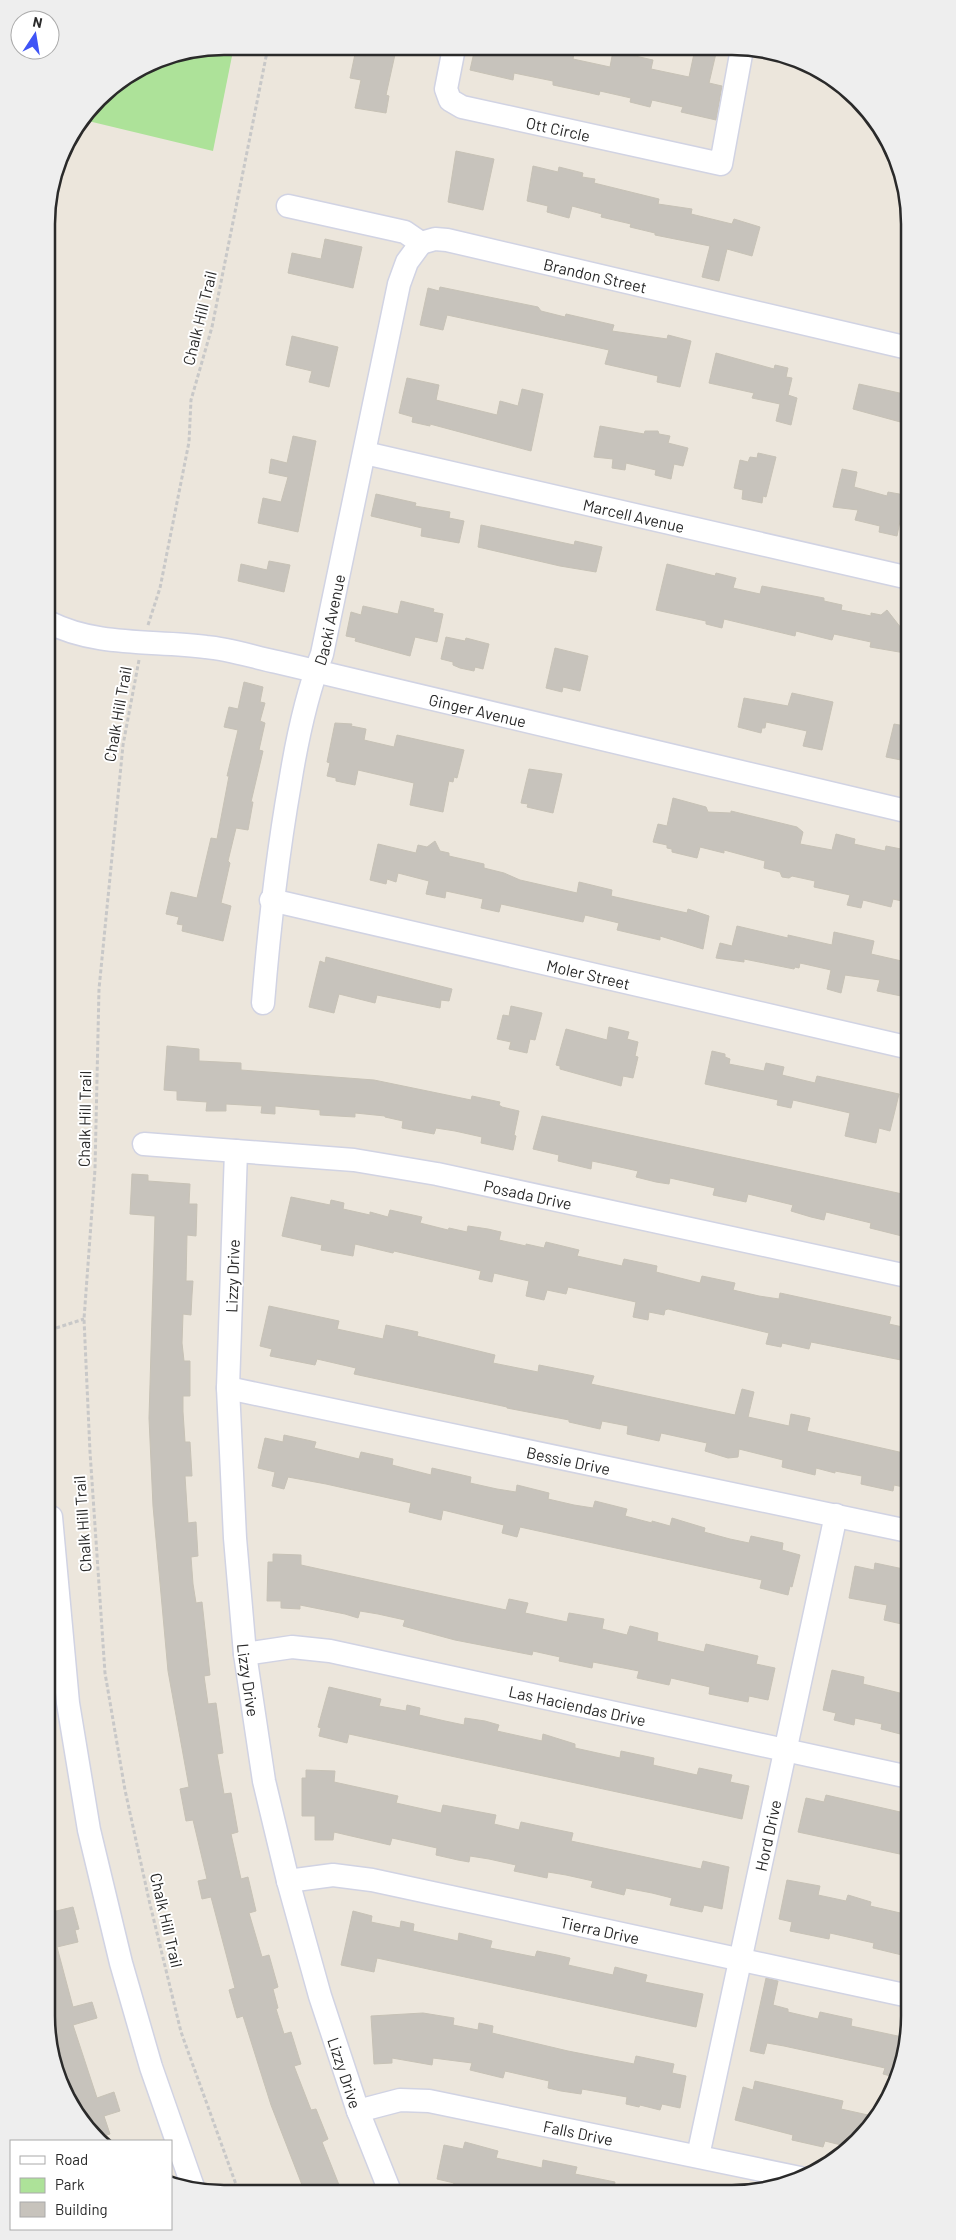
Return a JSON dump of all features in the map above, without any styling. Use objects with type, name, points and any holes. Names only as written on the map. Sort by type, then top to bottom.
[{"type":"street","name":"Ott Circle","points":[[453,55],[446,89],[450,100],[462,107],[721,164],[741,55]]},
{"type":"street","points":[[288,206],[405,232],[421,243]]},
{"type":"street","name":"Brandon Street","points":[[421,243],[447,240],[901,346]]},
{"type":"street","name":"Dacki Avenue","points":[[263,1003],[271,900],[294,756],[310,686],[322,654],[399,284],[407,262],[421,243]]},
{"type":"street","name":"Marcell Avenue","points":[[364,453],[901,576]]},
{"type":"street","name":"Ginger Avenue","points":[[55,626],[64,630],[101,640],[207,647],[901,810]]},
{"type":"street","name":"Moler Street","points":[[271,900],[901,1046]]},
{"type":"street","name":"Posada Drive","points":[[144,1144],[354,1160],[437,1174],[901,1275]]},
{"type":"street","name":"Lizzy Drive","points":[[236,1151],[228,1388],[235,1538],[245,1654],[264,1781],[288,1881],[320,1996],[358,2111],[387,2185]]},
{"type":"street","name":"Bessie Drive","points":[[228,1388],[901,1529]]},
{"type":"street","name":"Hord Drive","points":[[698,2156],[836,1515]]},
{"type":"street","points":[[55,1561],[68,1703],[89,1830],[121,1963],[151,2067],[191,2182]]},
{"type":"street","name":"Las Haciendas Drive","points":[[245,1654],[292,1647],[330,1651],[901,1775]]},
{"type":"street","name":"Tierra Drive","points":[[288,1881],[333,1875],[372,1880],[901,1994]]},
{"type":"street","name":"Falls Drive","points":[[358,2111],[400,2100],[429,2101],[788,2175]]},
{"type":"path","name":"Chalk Hill Trail","points":[[236,2185],[181,2032],[148,1900],[125,1790],[106,1673],[90,1452],[84,1318],[95,1169],[99,989],[123,745],[142,642],[160,588],[189,442],[191,400],[212,327],[266,55]]},
{"type":"path","points":[[55,1328],[84,1318]]},
{"type":"green space","points":[[232,55],[213,151],[90,121],[113,97],[149,72],[170,64],[202,56]]},
{"type":"building","points":[[355,55],[395,55],[386,95],[389,96],[386,113],[355,108],[361,80],[350,78]]},
{"type":"building","points":[[473,55],[574,55],[573,59],[610,67],[612,55],[631,55],[653,60],[651,69],[689,77],[694,55],[716,55],[709,83],[722,86],[716,120],[681,112],[683,107],[652,100],[650,107],[630,102],[631,98],[600,91],[599,95],[553,85],[553,81],[514,73],[513,80],[470,70]]},
{"type":"building","points":[[456,151],[494,159],[483,210],[448,202]]},
{"type":"building","points":[[533,166],[558,172],[559,167],[583,173],[582,177],[595,179],[594,183],[659,199],[658,204],[692,209],[691,214],[732,224],[734,219],[760,227],[752,256],[727,249],[719,281],[702,277],[710,246],[655,235],[655,233],[630,227],[631,224],[601,217],[602,214],[572,206],[569,218],[547,212],[548,206],[527,201]]},
{"type":"building","points":[[325,239],[362,247],[353,288],[288,273],[292,253],[321,259]]},
{"type":"building","points":[[440,287],[538,307],[541,311],[565,317],[566,314],[614,325],[612,331],[667,339],[668,335],[691,341],[680,387],[657,382],[658,376],[605,364],[609,350],[447,315],[443,330],[420,325],[428,288],[439,291]]},
{"type":"building","points":[[292,336],[338,347],[329,387],[309,382],[312,371],[286,365]]},
{"type":"building","points":[[716,353],[774,369],[775,365],[788,368],[786,377],[792,378],[788,395],[797,398],[791,425],[776,421],[780,404],[752,398],[754,393],[709,383]]},
{"type":"building","points":[[407,378],[439,385],[436,400],[497,415],[500,401],[518,406],[522,389],[543,394],[531,451],[430,424],[430,426],[412,422],[413,417],[399,413]]},
{"type":"building","points":[[859,384],[901,393],[901,422],[853,409]]},
{"type":"building","points":[[600,426],[644,434],[645,431],[658,431],[659,434],[670,436],[668,443],[688,448],[683,466],[674,464],[671,479],[655,475],[656,470],[626,463],[625,470],[612,468],[613,459],[594,457]]},
{"type":"building","points":[[293,436],[316,441],[298,532],[258,523],[263,498],[281,502],[288,477],[269,473],[271,459],[287,463]]},
{"type":"building","points":[[758,453],[776,457],[766,497],[763,496],[762,503],[742,499],[743,490],[734,488],[740,460],[748,462],[750,457],[757,458]]},
{"type":"building","points":[[842,469],[857,472],[854,487],[887,496],[888,492],[901,494],[901,521],[897,536],[879,532],[880,526],[855,520],[858,510],[833,507]]},
{"type":"building","points":[[376,494],[416,503],[415,506],[450,512],[449,518],[464,521],[459,543],[421,536],[422,528],[371,516]]},
{"type":"building","points":[[481,525],[574,545],[575,541],[602,547],[596,572],[560,566],[478,547]]},
{"type":"building","points":[[269,561],[290,565],[284,592],[238,581],[241,564],[267,570]]},
{"type":"building","points":[[667,564],[715,576],[716,573],[736,578],[733,588],[760,594],[762,586],[824,598],[824,601],[842,605],[841,610],[871,616],[871,613],[881,615],[887,610],[901,628],[901,652],[870,647],[871,642],[834,634],[832,640],[796,631],[795,636],[724,619],[722,628],[706,624],[706,621],[656,610]]},
{"type":"building","points":[[401,601],[434,609],[433,612],[443,614],[437,642],[415,637],[410,656],[355,641],[356,638],[346,636],[351,612],[361,615],[363,606],[398,614]]},
{"type":"building","points":[[446,637],[465,641],[466,638],[489,644],[483,669],[475,667],[474,671],[460,668],[453,665],[453,662],[441,659]]},
{"type":"building","points":[[555,648],[588,656],[580,691],[563,687],[562,692],[546,688]]},
{"type":"building","points":[[244,682],[263,687],[260,702],[265,703],[260,721],[265,723],[259,750],[263,751],[251,802],[253,802],[248,830],[236,828],[228,861],[230,863],[221,903],[231,906],[223,941],[182,931],[183,925],[177,924],[179,917],[166,914],[171,892],[197,898],[211,838],[217,839],[229,776],[227,776],[238,730],[224,727],[229,707],[238,709]]},
{"type":"building","points":[[792,693],[833,702],[822,750],[803,746],[807,731],[766,722],[765,728],[762,728],[761,733],[738,727],[744,698],[788,706]]},
{"type":"building","points":[[335,723],[352,724],[351,726],[366,729],[364,740],[394,747],[397,735],[464,750],[457,778],[454,777],[453,782],[449,781],[443,812],[410,805],[414,783],[358,770],[355,785],[336,781],[336,778],[327,776],[330,763],[327,762]]},
{"type":"building","points":[[894,724],[901,725],[901,760],[886,757]]},
{"type":"building","points":[[529,769],[562,774],[553,813],[527,807],[528,804],[521,803]]},
{"type":"building","points":[[673,798],[706,807],[708,812],[731,813],[731,811],[797,827],[803,832],[800,844],[832,850],[836,834],[855,839],[854,844],[885,851],[886,846],[901,849],[901,901],[893,899],[891,907],[863,900],[861,908],[847,905],[850,895],[814,887],[815,881],[792,876],[789,878],[782,877],[780,872],[764,868],[765,861],[724,850],[724,853],[700,847],[697,858],[672,852],[672,849],[667,848],[667,845],[653,842],[658,824],[667,826]]},
{"type":"building","points":[[435,841],[440,851],[449,853],[449,856],[484,864],[484,868],[504,873],[520,880],[577,893],[579,882],[612,890],[611,896],[687,913],[688,909],[709,916],[703,949],[660,936],[660,940],[617,930],[619,923],[585,915],[583,922],[501,904],[499,912],[481,908],[483,899],[446,891],[445,898],[426,894],[429,881],[398,873],[396,882],[387,879],[386,884],[370,880],[378,844],[416,853],[418,845],[427,847]]},
{"type":"building","points":[[737,926],[788,938],[788,935],[832,945],[834,932],[874,941],[871,954],[901,961],[901,996],[877,991],[880,980],[845,975],[841,993],[827,989],[831,970],[800,963],[799,968],[795,967],[794,969],[744,959],[744,962],[716,958],[720,943],[732,946]]},
{"type":"building","points":[[326,957],[452,989],[449,1001],[441,1000],[440,1008],[377,995],[375,1003],[339,994],[334,1013],[309,1007],[320,961],[325,963]]},
{"type":"building","points":[[511,1006],[542,1013],[535,1040],[530,1039],[527,1053],[509,1049],[511,1042],[497,1039],[503,1015],[509,1016]]},
{"type":"building","points":[[609,1027],[629,1032],[627,1039],[638,1042],[635,1056],[638,1057],[633,1078],[623,1076],[621,1086],[560,1069],[560,1066],[556,1065],[566,1029],[607,1040]]},
{"type":"building","points":[[167,1046],[199,1049],[199,1061],[241,1063],[241,1070],[374,1080],[471,1100],[472,1096],[500,1102],[499,1105],[502,1107],[519,1111],[513,1150],[481,1143],[482,1137],[455,1131],[436,1128],[434,1134],[402,1128],[403,1121],[385,1116],[355,1113],[355,1117],[320,1115],[320,1110],[275,1106],[275,1114],[261,1113],[262,1106],[226,1104],[226,1111],[206,1111],[207,1102],[177,1100],[177,1091],[164,1090]]},
{"type":"building","points":[[712,1051],[725,1054],[725,1057],[730,1059],[729,1064],[764,1071],[766,1063],[784,1067],[782,1075],[815,1083],[817,1076],[899,1094],[890,1131],[879,1128],[876,1143],[845,1136],[850,1113],[793,1100],[791,1108],[777,1105],[778,1100],[705,1084]]},
{"type":"building","points":[[542,1116],[901,1194],[901,1236],[870,1228],[871,1223],[826,1212],[824,1220],[811,1217],[791,1211],[793,1205],[748,1194],[746,1202],[713,1195],[715,1188],[670,1178],[669,1184],[656,1182],[636,1177],[638,1171],[611,1165],[592,1161],[591,1169],[558,1161],[559,1155],[533,1149]]},
{"type":"building","points":[[132,1174],[148,1175],[148,1181],[190,1184],[189,1204],[197,1204],[196,1236],[187,1235],[186,1281],[193,1281],[191,1315],[183,1314],[182,1343],[184,1361],[190,1361],[190,1396],[183,1396],[183,1412],[185,1442],[190,1442],[192,1476],[185,1476],[188,1523],[196,1522],[198,1556],[191,1557],[193,1584],[196,1603],[202,1602],[210,1675],[204,1676],[208,1704],[216,1703],[223,1753],[217,1754],[224,1794],[231,1793],[238,1832],[231,1834],[241,1879],[248,1877],[256,1911],[249,1913],[262,1957],[269,1955],[278,1987],[273,1989],[278,2008],[276,2009],[284,2034],[291,2032],[301,2064],[294,2066],[311,2110],[316,2109],[328,2139],[322,2142],[339,2185],[302,2185],[271,2105],[243,2016],[237,2018],[229,1990],[235,1988],[211,1897],[202,1899],[198,1881],[207,1879],[193,1820],[186,1821],[180,1789],[189,1787],[168,1671],[153,1506],[149,1418],[155,1216],[130,1214]]},
{"type":"building","points":[[291,1197],[330,1205],[331,1200],[344,1203],[343,1209],[370,1215],[370,1212],[388,1217],[390,1210],[422,1217],[420,1223],[448,1230],[449,1228],[467,1232],[468,1226],[488,1229],[501,1232],[499,1240],[526,1246],[526,1244],[544,1248],[546,1242],[579,1250],[577,1256],[622,1266],[624,1259],[657,1266],[656,1272],[700,1283],[702,1276],[735,1283],[733,1290],[759,1296],[779,1299],[780,1293],[891,1317],[889,1324],[901,1327],[901,1360],[811,1342],[809,1349],[782,1343],[781,1347],[766,1344],[769,1333],[668,1309],[665,1310],[664,1315],[649,1312],[648,1320],[633,1317],[636,1302],[568,1287],[566,1294],[547,1290],[544,1300],[526,1296],[529,1281],[494,1273],[492,1282],[479,1279],[481,1271],[394,1251],[393,1253],[355,1244],[353,1256],[321,1250],[322,1245],[282,1236]]},
{"type":"building","points":[[269,1306],[339,1321],[337,1329],[383,1339],[386,1325],[418,1332],[417,1336],[495,1355],[493,1363],[538,1372],[539,1365],[594,1376],[591,1384],[735,1415],[742,1389],[754,1392],[748,1417],[789,1426],[791,1414],[810,1418],[807,1431],[901,1452],[901,1486],[894,1485],[893,1491],[861,1484],[862,1476],[835,1471],[835,1473],[816,1468],[815,1475],[782,1467],[783,1460],[739,1449],[738,1457],[728,1458],[705,1451],[707,1443],[661,1433],[659,1441],[627,1434],[628,1426],[602,1421],[600,1429],[569,1422],[569,1420],[354,1374],[356,1368],[317,1359],[315,1365],[270,1356],[272,1349],[260,1346]]},
{"type":"building","points":[[284,1435],[316,1442],[314,1448],[359,1459],[361,1452],[393,1459],[392,1465],[431,1475],[432,1468],[471,1477],[470,1483],[516,1492],[517,1485],[549,1493],[548,1499],[574,1505],[593,1508],[595,1501],[627,1509],[625,1516],[652,1523],[652,1521],[670,1526],[672,1518],[705,1528],[704,1532],[730,1539],[749,1543],[751,1536],[783,1543],[782,1550],[800,1555],[792,1587],[790,1586],[788,1595],[760,1588],[762,1580],[520,1527],[517,1537],[502,1533],[504,1525],[443,1510],[441,1520],[409,1512],[411,1503],[326,1484],[288,1477],[284,1489],[272,1486],[275,1472],[258,1468],[265,1438],[283,1442]]},
{"type":"building","points":[[273,1554],[301,1555],[301,1565],[506,1610],[509,1599],[528,1603],[525,1613],[567,1622],[569,1613],[604,1619],[602,1629],[627,1635],[630,1626],[658,1633],[657,1641],[704,1652],[706,1644],[758,1656],[756,1664],[775,1668],[768,1700],[749,1696],[748,1702],[709,1694],[710,1687],[671,1678],[669,1685],[637,1678],[639,1671],[593,1662],[592,1668],[559,1661],[560,1657],[533,1651],[532,1655],[455,1640],[403,1626],[405,1620],[378,1614],[360,1611],[358,1618],[300,1605],[300,1609],[281,1608],[281,1601],[267,1601],[268,1562],[273,1562]]},
{"type":"building","points":[[875,1563],[901,1569],[901,1624],[884,1620],[887,1605],[849,1598],[855,1566],[874,1570]]},
{"type":"building","points":[[832,1670],[864,1677],[863,1684],[901,1693],[901,1734],[881,1729],[882,1724],[855,1718],[854,1725],[834,1720],[836,1713],[823,1710]]},
{"type":"building","points":[[329,1687],[381,1699],[379,1706],[406,1711],[407,1705],[420,1708],[419,1715],[445,1721],[464,1725],[465,1718],[485,1721],[499,1725],[497,1731],[542,1741],[543,1734],[575,1744],[575,1748],[620,1758],[621,1751],[654,1758],[653,1765],[697,1775],[699,1768],[732,1775],[730,1782],[749,1786],[742,1819],[349,1734],[347,1743],[319,1736],[321,1728],[318,1727]]},
{"type":"building","points":[[306,1770],[335,1771],[334,1782],[398,1796],[396,1803],[441,1813],[443,1805],[496,1815],[494,1824],[519,1830],[521,1822],[573,1833],[571,1841],[701,1869],[703,1861],[729,1867],[722,1909],[704,1905],[702,1912],[670,1905],[672,1898],[652,1893],[626,1888],[624,1895],[591,1887],[593,1881],[548,1872],[547,1878],[514,1871],[516,1865],[489,1859],[470,1856],[469,1862],[458,1860],[436,1855],[437,1848],[392,1838],[390,1845],[334,1832],[333,1840],[315,1840],[315,1816],[302,1816],[302,1778],[306,1778]]},
{"type":"building","points":[[826,1795],[901,1812],[901,1854],[798,1832],[806,1798],[824,1802]]},
{"type":"building","points":[[787,1880],[820,1886],[818,1895],[846,1901],[848,1895],[871,1902],[870,1906],[901,1913],[901,1955],[873,1948],[874,1943],[830,1933],[829,1939],[790,1931],[792,1922],[779,1919]]},
{"type":"building","points":[[73,1907],[79,1929],[75,1930],[78,1942],[57,1947],[73,2007],[92,2002],[97,2018],[73,2025],[97,2098],[114,2092],[120,2111],[104,2116],[110,2134],[105,2135],[90,2119],[68,2081],[56,2038],[55,1911]]},
{"type":"building","points":[[353,1911],[372,1916],[371,1922],[400,1928],[401,1921],[414,1924],[413,1931],[458,1941],[459,1933],[492,1941],[490,1948],[535,1957],[537,1951],[557,1955],[570,1958],[568,1965],[613,1975],[615,1967],[647,1975],[645,1982],[703,1994],[696,2027],[377,1958],[374,1972],[341,1965]]},
{"type":"building","points":[[766,1978],[778,1981],[773,2005],[788,2009],[788,2012],[818,2019],[820,2012],[852,2019],[851,2026],[900,2037],[890,2076],[883,2074],[885,2068],[784,2046],[767,2043],[764,2054],[750,2051]]},
{"type":"building","points":[[423,2013],[454,2018],[453,2025],[478,2030],[479,2023],[493,2026],[492,2033],[568,2051],[634,2064],[636,2056],[674,2064],[672,2073],[686,2076],[680,2108],[662,2104],[660,2110],[640,2105],[639,2107],[626,2104],[627,2097],[582,2089],[581,2094],[561,2091],[548,2088],[549,2081],[505,2071],[503,2078],[470,2070],[472,2063],[433,2058],[432,2065],[392,2058],[392,2063],[374,2064],[371,2016]]},
{"type":"building","points":[[755,2081],[843,2101],[841,2109],[868,2115],[841,2145],[825,2141],[823,2147],[792,2140],[793,2135],[735,2120],[743,2087],[753,2090]]},
{"type":"building","points":[[465,2142],[498,2151],[496,2158],[542,2168],[543,2160],[577,2167],[575,2174],[615,2182],[614,2185],[453,2185],[454,2183],[437,2179],[444,2145],[463,2149]]}]
